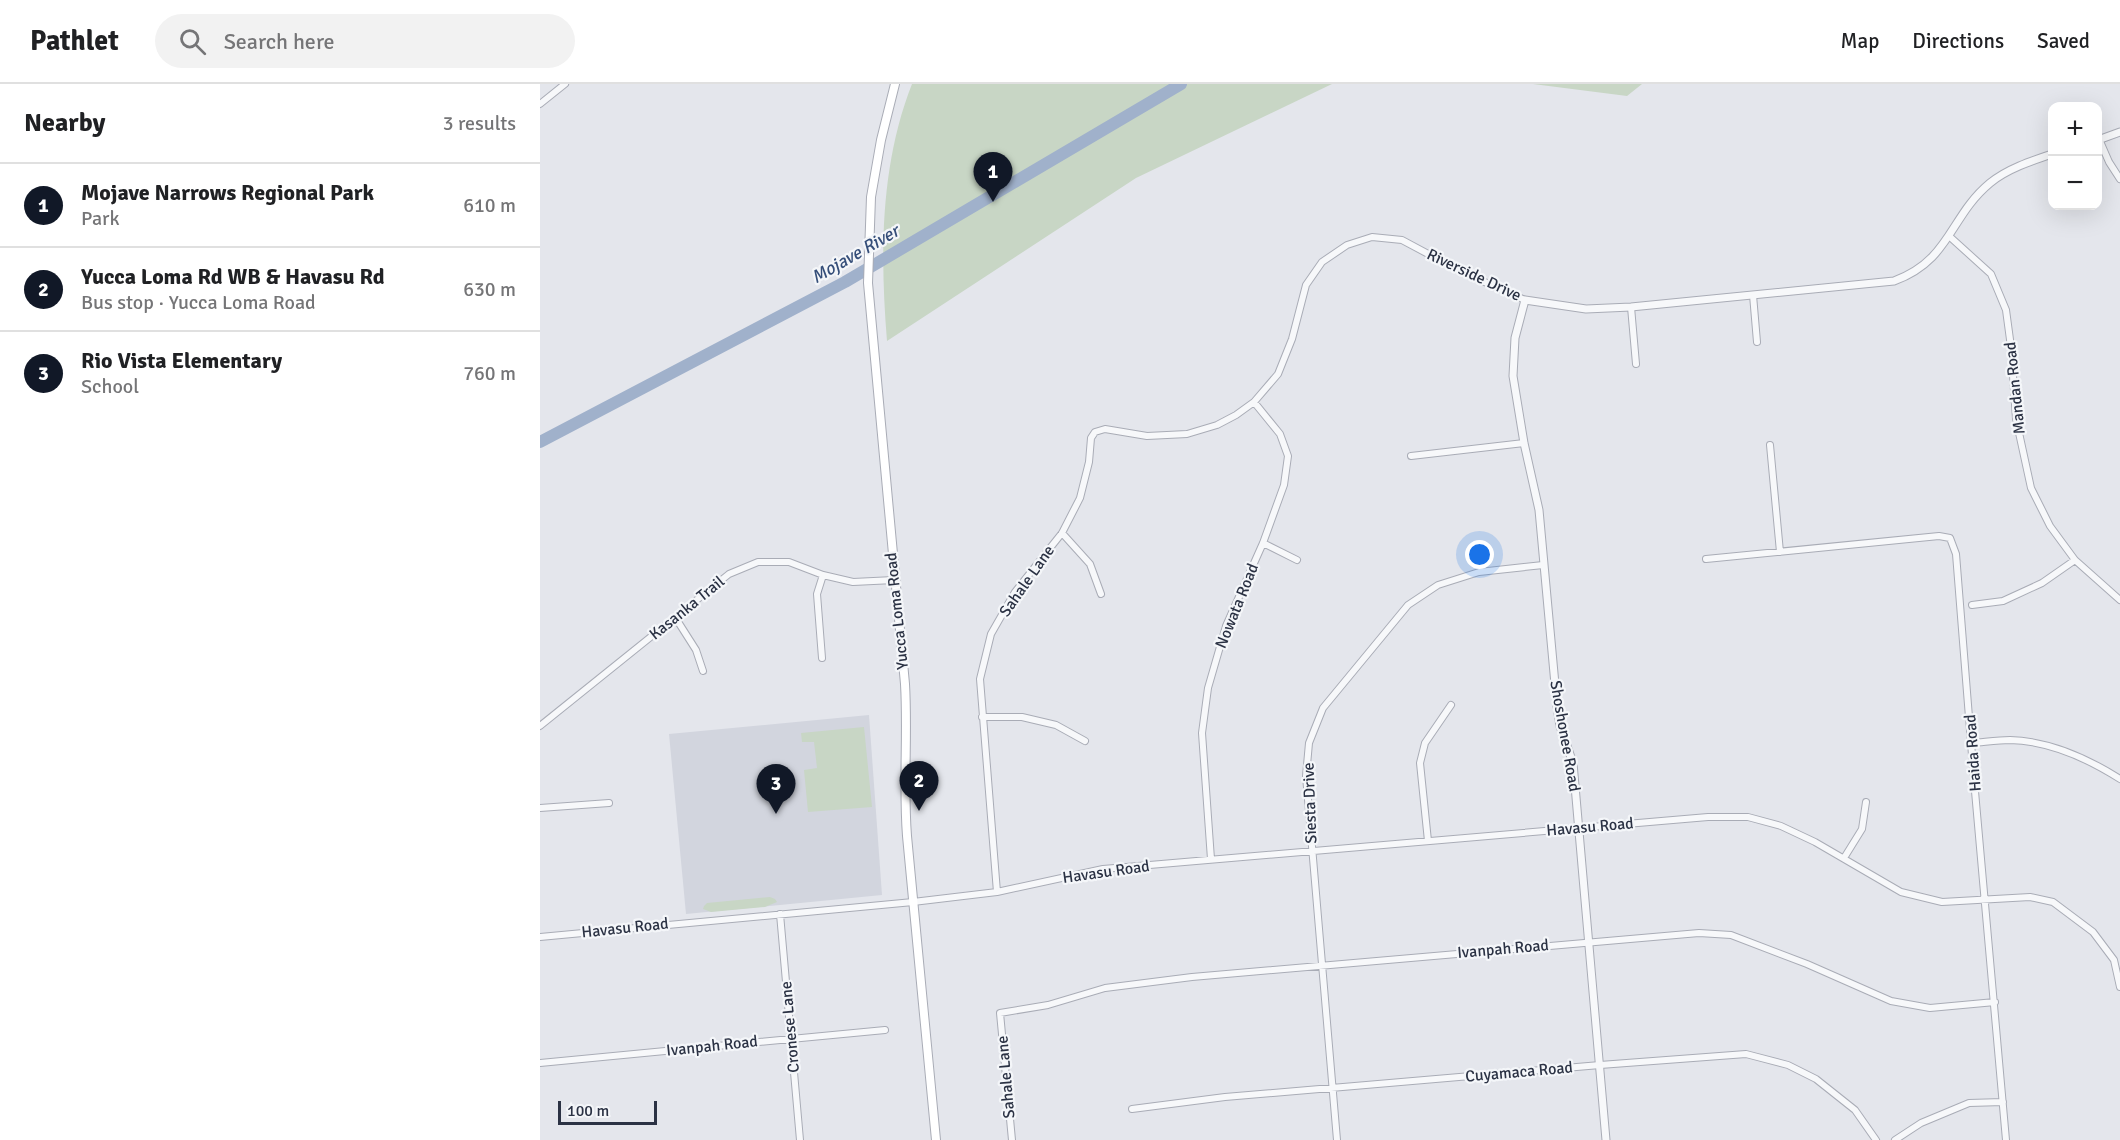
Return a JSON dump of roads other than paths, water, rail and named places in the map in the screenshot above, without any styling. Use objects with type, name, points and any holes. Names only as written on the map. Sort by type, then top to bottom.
[{"type":"main road","name":"Yucca Loma Road","points":[[895,84],[888,108],[871,197],[868,252],[870,316],[907,714],[904,792],[936,1140]]},
{"type":"street","points":[[540,105],[565,84]]},
{"type":"street","points":[[2102,138],[2120,132]]},
{"type":"street","points":[[2102,147],[2120,179]]},
{"type":"street","name":"Riverside Drive","points":[[1095,432],[1105,429],[1147,436],[1187,434],[1217,425],[1254,402],[1278,374],[1292,339],[1306,285],[1323,262],[1347,244],[1372,237],[1402,240],[1460,271],[1525,300],[1586,309],[1631,307],[1894,281],[1922,267],[1937,253],[1970,205],[1990,183],[2011,170],[2048,156]]},
{"type":"street","name":"Mandan Road","points":[[1949,236],[1991,273],[2006,310],[2016,419],[2031,488],[2050,526],[2075,560],[2120,600]]},
{"type":"street","points":[[1753,295],[1757,342]]},
{"type":"street","name":"Shoshonee Road","points":[[1525,300],[1515,338],[1514,376],[1524,443],[1539,510],[1560,726],[1573,763],[1606,1140]]},
{"type":"street","points":[[1631,307],[1636,364]]},
{"type":"street","name":"Nowata Road","points":[[1211,860],[1202,733],[1208,688],[1226,626],[1263,543],[1284,485],[1288,456],[1280,434],[1254,402]]},
{"type":"street","name":"Sahale Lane","points":[[997,892],[980,679],[991,634],[1015,592],[1062,532],[1080,498],[1085,483],[1091,438],[1095,432]]},
{"type":"street","points":[[1411,456],[1524,443]]},
{"type":"street","points":[[1770,445],[1780,552]]},
{"type":"street","points":[[1062,532],[1090,564],[1101,594]]},
{"type":"street","name":"Haida Road","points":[[1706,559],[1938,536],[1950,538],[1956,554],[2006,1140]]},
{"type":"street","points":[[1263,543],[1297,560]]},
{"type":"street","points":[[1972,605],[2002,601],[2042,583],[2075,560]]},
{"type":"street","name":"Kasanka Trail","points":[[540,726],[729,574],[758,562],[789,562],[823,575],[853,582],[894,580]]},
{"type":"street","name":"Siesta Drive","points":[[1337,1140],[1306,777],[1309,743],[1323,708],[1408,605],[1438,585],[1479,572],[1543,565]]},
{"type":"street","points":[[822,658],[817,594],[823,575]]},
{"type":"street","points":[[675,617],[696,650],[703,671]]},
{"type":"street","points":[[1428,841],[1420,764],[1425,743],[1451,705]]},
{"type":"street","points":[[982,717],[1022,717],[1056,725],[1085,741]]},
{"type":"street","points":[[1972,743],[2011,740],[2041,744],[2066,751],[2094,763],[2120,779]]},
{"type":"street","points":[[1844,858],[1862,828],[1866,802]]},
{"type":"street","points":[[540,807],[609,803]]},
{"type":"street","name":"Havasu Road","points":[[540,937],[997,892],[1102,869],[1580,828],[1748,817],[1781,826],[1844,858],[1901,892],[1942,902],[2030,897],[2053,902],[2093,932],[2114,960],[2120,987]]},
{"type":"street","name":"Cronese Lane","points":[[780,914],[800,1140]]},
{"type":"street","name":"Ivanpah Road","points":[[1000,1013],[1048,1005],[1105,988],[1192,977],[1699,933],[1731,935],[1807,964],[1891,1001],[1930,1008],[1995,1002]]},
{"type":"street","name":"Sahale Lane","points":[[1000,1013],[1012,1140]]},
{"type":"street","name":"Ivanpah Road","points":[[540,1063],[885,1030]]},
{"type":"street","name":"Cuyamaca Road","points":[[1132,1109],[1225,1097],[1746,1054],[1788,1065],[1816,1079],[1855,1110],[1876,1140]]},
{"type":"street","points":[[1895,1140],[1921,1123],[1969,1103],[2003,1101]]},
{"type":"waterway","name":"Mojave River","points":[[540,442],[845,282],[1181,84]]},
{"type":"place","name":"Mojave Narrows Regional Park","points":[[993,202]]},
{"type":"place","name":"Yucca Loma Rd WB & Havasu Rd","points":[[919,811]]},
{"type":"place","name":"Rio Vista Elementary","points":[[776,814]]}]
